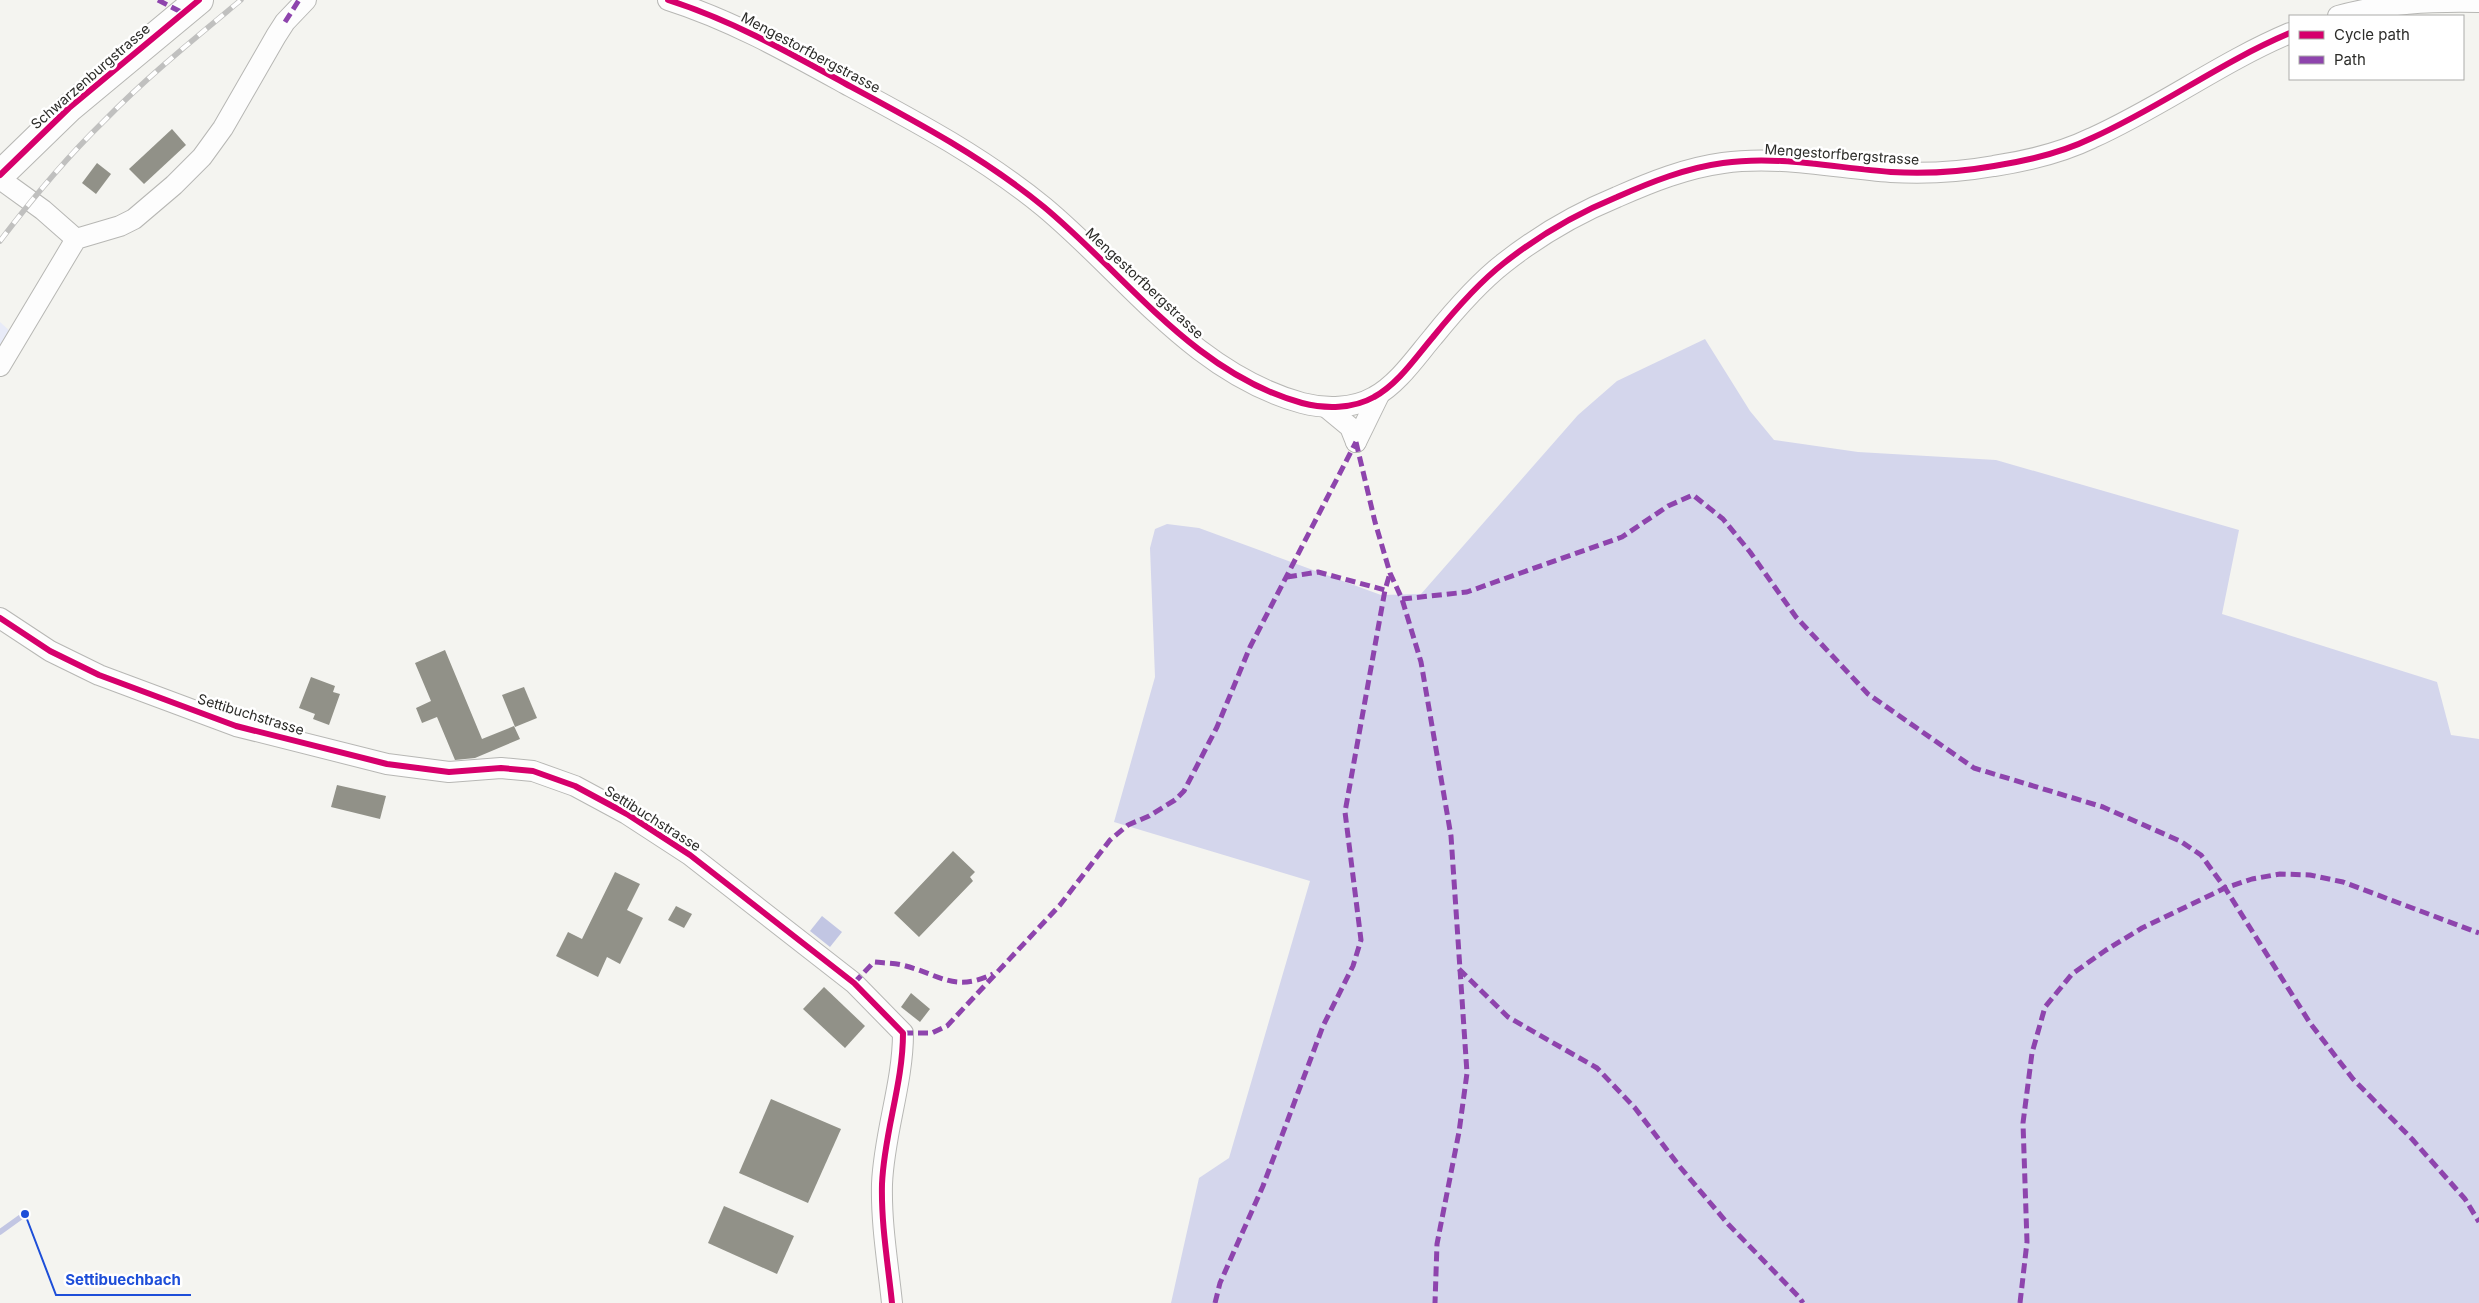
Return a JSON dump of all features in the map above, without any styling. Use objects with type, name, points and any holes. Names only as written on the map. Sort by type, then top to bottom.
[{"type":"main road","name":"Schwarzenburgstrasse","points":[[0,177],[69,108],[199,0]]},
{"type":"street","points":[[0,366],[76,239],[120,226],[134,219],[174,185],[202,157],[223,128],[285,22],[306,0]]},
{"type":"street","name":"Mengestorfbergstrasse","points":[[668,0],[730,23],[778,47],[937,133],[979,158],[1045,208],[1178,334],[1212,360],[1250,383],[1277,394],[1327,408],[1361,404],[1379,395],[1400,375],[1478,286],[1504,263],[1561,226],[1612,199],[1645,185],[1683,171],[1725,162],[1763,161],[1895,172],[1932,172],[1965,170],[2022,161],[2056,153],[2090,140],[2252,49],[2289,32]]},
{"type":"street","points":[[2342,15],[2381,6],[2414,2],[2479,2]]},
{"type":"street","points":[[0,177],[43,210],[76,239]]},
{"type":"street","points":[[1327,408],[1350,427],[1356,442],[1379,395]]},
{"type":"street","name":"Settibuchstrasse","points":[[0,618],[50,651],[91,672],[236,726],[387,764],[448,772],[517,769],[549,776],[575,786],[627,814],[690,855],[728,884],[854,983],[903,1033],[903,1057],[891,1115],[882,1184],[892,1303]]},
{"type":"shaded area","points":[[0,322],[11,332],[0,348]]},
{"type":"shaded area","points":[[1705,339],[1750,411],[1774,440],[1858,452],[1996,460],[2239,530],[2222,614],[2437,682],[2451,735],[2479,739],[2479,1303],[1171,1303],[1199,1178],[1229,1158],[1310,881],[1114,822],[1155,677],[1150,548],[1155,529],[1167,524],[1199,528],[1381,595],[1421,594],[1578,415],[1617,381]]},
{"type":"shaded area","points":[[822,916],[842,932],[830,947],[810,931]]},
{"type":"building","points":[[172,129],[186,145],[144,184],[129,169]]},
{"type":"building","points":[[97,163],[111,174],[96,194],[82,183]]},
{"type":"building","points":[[445,650],[482,739],[514,726],[520,739],[475,758],[455,760],[437,717],[422,723],[416,708],[431,701],[415,663]]},
{"type":"building","points":[[311,677],[335,686],[333,692],[340,694],[329,725],[313,719],[315,714],[299,708]]},
{"type":"building","points":[[524,687],[537,718],[515,727],[502,695]]},
{"type":"building","points":[[337,785],[386,796],[380,819],[331,807]]},
{"type":"building","points":[[953,851],[975,872],[970,877],[973,881],[919,937],[894,913]]},
{"type":"building","points":[[615,872],[640,884],[627,910],[643,918],[620,964],[607,957],[598,977],[556,956],[568,932],[582,939]]},
{"type":"building","points":[[676,906],[692,914],[684,928],[668,920]]},
{"type":"building","points":[[824,987],[865,1026],[845,1048],[803,1009]]},
{"type":"building","points":[[911,993],[930,1009],[920,1022],[901,1007]]},
{"type":"building","points":[[771,1099],[841,1129],[808,1203],[739,1173]]},
{"type":"building","points":[[724,1206],[794,1236],[777,1274],[708,1243]]},
{"type":"waterway","points":[[0,1232],[25,1214]]},
{"type":"railway","points":[[0,241],[76,149],[154,74],[241,0]]},
{"type":"marked path","points":[[158,0],[183,13]]},
{"type":"marked path","points":[[285,22],[299,0]]},
{"type":"marked path","points":[[1356,442],[1375,522],[1390,573],[1402,599],[1421,662],[1451,836],[1467,1073],[1459,1132],[1437,1244],[1435,1303]]},
{"type":"marked path","points":[[903,1033],[932,1033],[947,1026],[1060,905],[1110,840],[1128,825],[1149,816],[1175,800],[1184,791],[1217,727],[1250,647],[1356,442]]},
{"type":"marked path","points":[[1402,599],[1467,592],[1622,537],[1668,506],[1693,495],[1723,519],[1750,552],[1796,617],[1868,694],[1974,768],[2103,807],[2180,841],[2201,855],[2225,888],[2310,1023],[2353,1079],[2412,1139],[2465,1199],[2479,1222]]},
{"type":"marked path","points":[[1287,577],[1318,572],[1385,590],[1390,573]]},
{"type":"marked path","points":[[1215,1303],[1220,1283],[1263,1186],[1323,1026],[1353,966],[1361,940],[1345,812],[1385,590]]},
{"type":"marked path","points":[[2020,1303],[2027,1242],[2023,1123],[2032,1053],[2045,1007],[2072,974],[2142,928],[2225,888],[2252,879],[2280,874],[2310,875],[2343,882],[2479,933]]},
{"type":"marked path","points":[[854,983],[874,962],[902,965],[957,982],[968,982],[993,974]]},
{"type":"marked path","points":[[1459,969],[1508,1017],[1597,1068],[1635,1108],[1680,1167],[1728,1224],[1803,1303]]},
{"type":"cycle path","points":[[0,175],[69,108],[199,0]]},
{"type":"cycle path","points":[[668,0],[737,27],[803,60],[973,156],[1044,207],[1163,320],[1194,346],[1227,369],[1263,389],[1302,403],[1329,407],[1357,404],[1383,392],[1406,370],[1449,317],[1494,271],[1558,226],[1630,191],[1696,168],[1744,161],[1786,161],[1917,173],[1968,170],[2031,159],[2068,148],[2117,126],[2240,57],[2289,33]]},
{"type":"cycle path","points":[[0,618],[50,651],[99,675],[236,726],[387,764],[449,772],[501,768],[533,771],[575,786],[627,814],[690,855],[854,983],[903,1033],[900,1071],[886,1146],[882,1184],[884,1229],[892,1303]]},
{"type":"place","name":"Settibuechbach","points":[[25,1214]]}]
